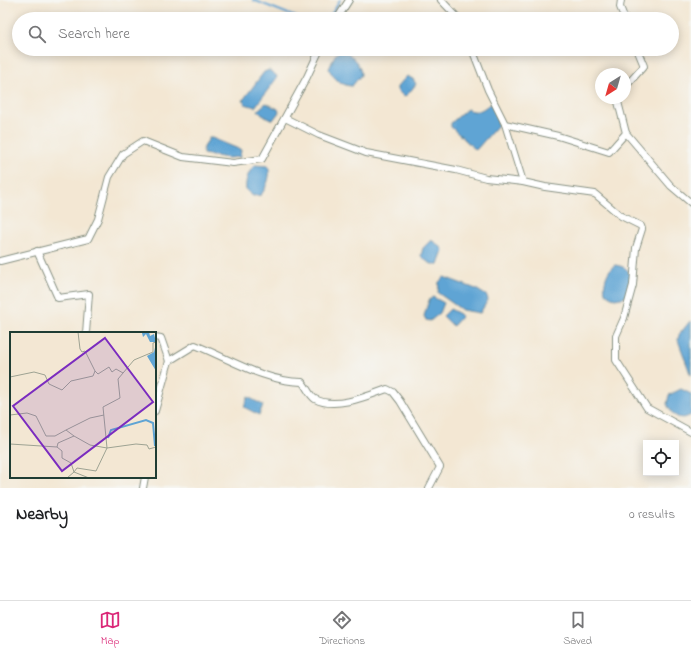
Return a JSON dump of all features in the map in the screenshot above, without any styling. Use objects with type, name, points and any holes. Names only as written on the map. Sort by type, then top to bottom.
[{"type":"street","points":[[341,12],[349,0]]},
{"type":"street","points":[[441,0],[452,12]]},
{"type":"street","points":[[621,0],[620,7],[622,12]]},
{"type":"street","points":[[0,261],[88,239],[98,219],[110,177],[123,154],[143,141],[183,157],[233,163],[262,159],[316,56]]},
{"type":"street","points":[[475,56],[488,90],[505,124],[523,182]]},
{"type":"street","points":[[631,81],[644,66],[640,56]]},
{"type":"street","points":[[619,104],[626,133],[671,186],[691,203]]},
{"type":"street","points":[[285,118],[319,135],[366,153],[456,170],[486,178],[523,182],[545,187],[595,194],[621,216],[642,226],[636,248],[633,285],[624,318],[616,336],[616,360],[647,408],[691,432]]},
{"type":"street","points":[[505,124],[558,136],[609,152],[626,133]]},
{"type":"street","points":[[37,251],[58,298],[89,294],[86,332]]},
{"type":"street","points":[[156,338],[161,338],[169,361],[156,407]]},
{"type":"street","points":[[169,361],[195,345],[266,376],[287,381],[302,382],[314,398],[328,401],[357,400],[387,389],[393,392],[400,401],[440,466],[429,488]]},
{"type":"street","points":[[143,488],[145,478]]},
{"type":"water","points":[[335,56],[350,56],[357,63],[361,71],[361,75],[352,86],[348,86],[338,81],[329,69]]},
{"type":"water","points":[[269,70],[277,76],[276,79],[255,107],[245,104],[243,100],[264,72]]},
{"type":"water","points":[[407,76],[413,79],[416,84],[404,97],[397,90],[397,87]]},
{"type":"water","points":[[266,103],[278,109],[279,112],[273,120],[262,115],[258,110]]},
{"type":"water","points":[[491,103],[497,115],[498,125],[476,150],[451,127],[451,123],[467,109],[477,111],[485,108]]},
{"type":"water","points":[[209,138],[241,150],[240,157],[228,158],[203,154],[203,149]]},
{"type":"water","points":[[255,165],[268,166],[269,177],[261,195],[253,196],[246,190],[246,183],[250,170]]},
{"type":"water","points":[[431,240],[443,250],[438,264],[426,261],[421,256],[423,248]]},
{"type":"water","points":[[615,265],[627,269],[630,276],[630,281],[626,297],[615,299],[605,293],[605,281],[608,273]]},
{"type":"water","points":[[444,277],[476,289],[487,296],[488,300],[480,313],[462,310],[438,293],[439,282]]},
{"type":"water","points":[[433,297],[444,303],[440,313],[430,321],[426,320],[424,316],[429,300]]},
{"type":"water","points":[[450,309],[460,314],[461,317],[453,326],[443,316]]},
{"type":"water","points":[[690,321],[691,376],[678,340],[679,335]]},
{"type":"water","points":[[681,389],[691,394],[691,415],[683,418],[676,416],[667,404],[669,395]]},
{"type":"water","points":[[248,397],[263,405],[259,415],[244,407]]},
{"type":"waterway","points":[[253,0],[283,12]]},
{"type":"waterway","points":[[332,12],[340,0]]}]
